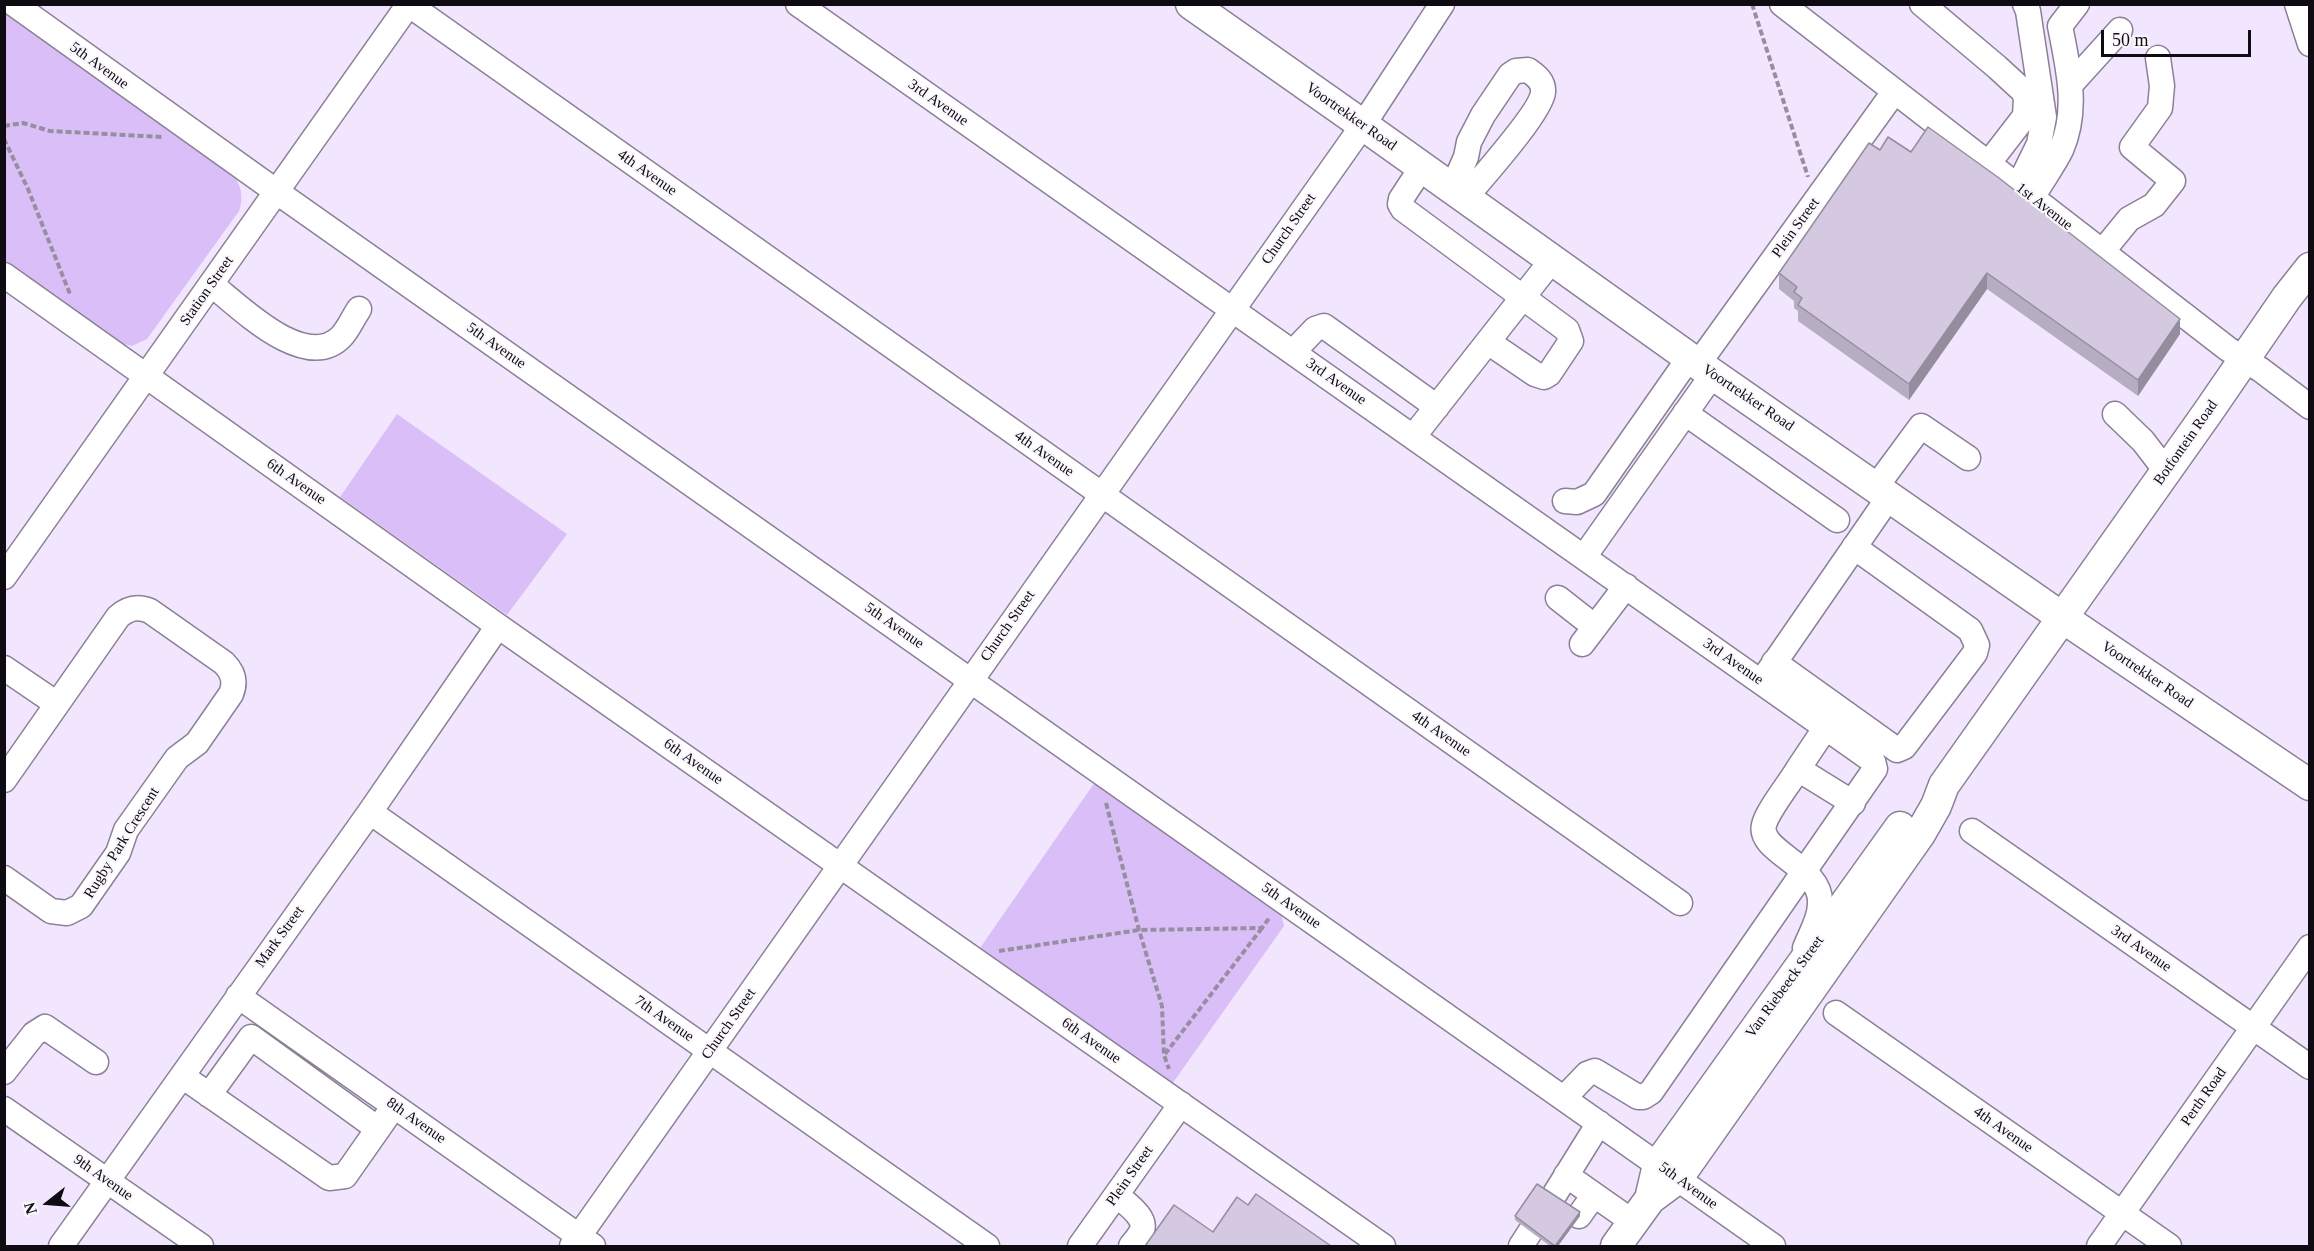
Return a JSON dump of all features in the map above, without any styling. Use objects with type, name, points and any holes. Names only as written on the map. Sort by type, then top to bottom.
[{"type":"main road","name":"Voortrekker Road","points":[[1191,4],[1700,366],[2063,618],[2310,785]]},
{"type":"main road","name":"Botfontein Road","points":[[2063,618],[2287,297],[2310,268]]},
{"type":"main road","name":"Van Riebeeck Street","points":[[1668,1172],[1920,834],[1942,790],[2063,618]]},
{"type":"main road","name":"Van Riebeeck Street","points":[[1616,1246],[1668,1172],[1798,968],[1904,821],[1927,798],[1942,790]]},
{"type":"street","name":"5th Avenue","points":[[14,4],[277,192],[1773,1246]]},
{"type":"street","name":"3rd Avenue","points":[[798,4],[825,12],[1293,352],[1626,586],[1768,672],[1826,727],[1873,761],[1875,769],[1853,802]]},
{"type":"street","name":"Church Street","points":[[581,1243],[710,1051],[1363,125],[1442,4]]},
{"type":"street","name":"1st Avenue","points":[[1782,4],[2228,349],[2310,407]]},
{"type":"street","points":[[1922,4],[1997,67],[2023,91],[2026,98],[2025,116],[1988,164]]},
{"type":"street","points":[[2025,4],[2044,117],[2025,192]]},
{"type":"street","points":[[2025,192],[2061,149],[2070,120],[2072,83],[2061,26],[2076,4]]},
{"type":"street","points":[[2297,4],[2310,44]]},
{"type":"street","name":"Station Street","points":[[9,563],[147,376],[409,5]]},
{"type":"street","name":"4th Avenue","points":[[409,5],[1680,903]]},
{"type":"street","points":[[2072,83],[2120,30]]},
{"type":"street","points":[[2102,252],[2129,219],[2154,205],[2173,181],[2132,147],[2160,108],[2163,86],[2158,58]]},
{"type":"street","points":[[1527,70],[1535,75],[1543,86],[1544,93],[1538,104],[1497,160],[1459,194],[1469,142],[1483,115],[1510,75],[1516,71],[1527,70]]},
{"type":"street","name":"Plein Street","points":[[1700,366],[1894,92]]},
{"type":"street","points":[[1422,167],[1401,199],[1400,204],[1403,209],[1567,330],[1570,336],[1569,346],[1549,375],[1540,377],[1488,342]]},
{"type":"street","points":[[1413,437],[1552,260]]},
{"type":"street","name":"6th Avenue","points":[[4,275],[498,626],[1383,1246]]},
{"type":"street","points":[[211,284],[282,338],[296,345],[323,346],[334,342],[342,337],[359,309]]},
{"type":"street","points":[[1293,352],[1315,329],[1324,326],[1437,407]]},
{"type":"street","points":[[1584,557],[1686,413],[1700,366]]},
{"type":"street","points":[[1565,501],[1577,502],[1594,494],[1700,366]]},
{"type":"street","points":[[1686,413],[1837,520]]},
{"type":"street","points":[[2115,414],[2144,441],[2166,471]]},
{"type":"street","points":[[1854,548],[1970,630],[1977,645],[1975,653],[1904,747],[1896,750],[1768,672],[1854,548],[1921,426],[1968,458]]},
{"type":"street","points":[[1558,598],[1588,636],[1626,586]]},
{"type":"street","name":"Rugby Park Crescent","points":[[4,780],[118,617],[132,608],[144,608],[159,617],[229,667],[234,680],[231,694],[197,743],[177,758],[126,830],[118,853],[81,906],[67,913],[51,911],[4,878]]},
{"type":"street","name":"Mark Street","points":[[61,1246],[370,812],[498,626]]},
{"type":"street","points":[[4,668],[57,704]]},
{"type":"street","points":[[1798,968],[1821,906],[1819,891],[1804,869],[1768,842],[1764,828],[1798,769],[1826,727]]},
{"type":"street","points":[[1564,1098],[1587,1074],[1595,1071],[1638,1096],[1643,1097],[1651,1092],[1804,869],[1853,802],[1798,769]]},
{"type":"street","name":"7th Avenue","points":[[370,812],[987,1246]]},
{"type":"street","name":"3rd Avenue","points":[[1972,831],[2310,1067]]},
{"type":"street","name":"Perth Road","points":[[2099,1246],[2310,947]]},
{"type":"street","name":"8th Avenue","points":[[238,996],[394,1106],[581,1243]]},
{"type":"street","name":"4th Avenue","points":[[1836,1013],[2169,1246]]},
{"type":"street","points":[[4,1072],[34,1034],[45,1027],[96,1062]]},
{"type":"street","points":[[209,1095],[251,1037],[378,1129]]},
{"type":"street","points":[[182,1076],[329,1178],[345,1176],[394,1106]]},
{"type":"street","name":"Plein Street","points":[[1080,1246],[1180,1104]]},
{"type":"street","name":"9th Avenue","points":[[4,1109],[201,1246]]},
{"type":"street","points":[[1553,1197],[1599,1123]]},
{"type":"street","points":[[1566,1175],[1594,1195],[1642,1211]]},
{"type":"street","points":[[1117,1195],[1138,1216],[1143,1225],[1131,1246]]},
{"type":"street","points":[[1579,1216],[1594,1195]]},
{"type":"path","points":[[1752,4],[1816,200]]},
{"type":"path","points":[[4,126],[23,123],[50,131],[176,138],[187,128]]},
{"type":"path","points":[[4,139],[28,189],[76,309],[72,323]]},
{"type":"path","points":[[1109,777],[1102,790],[1138,930],[1162,1006],[1164,1055],[1180,1104]]},
{"type":"path","points":[[1164,1055],[1283,900]]},
{"type":"path","points":[[968,955],[1138,930],[1262,928]]},
{"type":"shaded area","points":[[5,14],[234,175],[238,184],[241,192],[239,211],[147,339],[132,346],[112,341],[5,265]]},
{"type":"shaded area","points":[[397,414],[567,534],[507,615],[340,497]]},
{"type":"shaded area","points":[[1095,782],[1281,912],[1284,926],[1172,1084],[980,948]]},
{"type":"building","points":[[1928,127],[1999,178],[2180,319],[2138,380],[1987,273],[1909,384],[1798,305],[1802,298],[1794,292],[1797,287],[1779,273],[1869,143],[1880,150],[1888,137],[1911,152]]},
{"type":"building","points":[[1537,1184],[1580,1212],[1555,1246],[1515,1216]]},
{"type":"building","points":[[1256,1194],[1331,1246],[1145,1246],[1174,1205],[1213,1232],[1237,1197],[1248,1205]]}]
